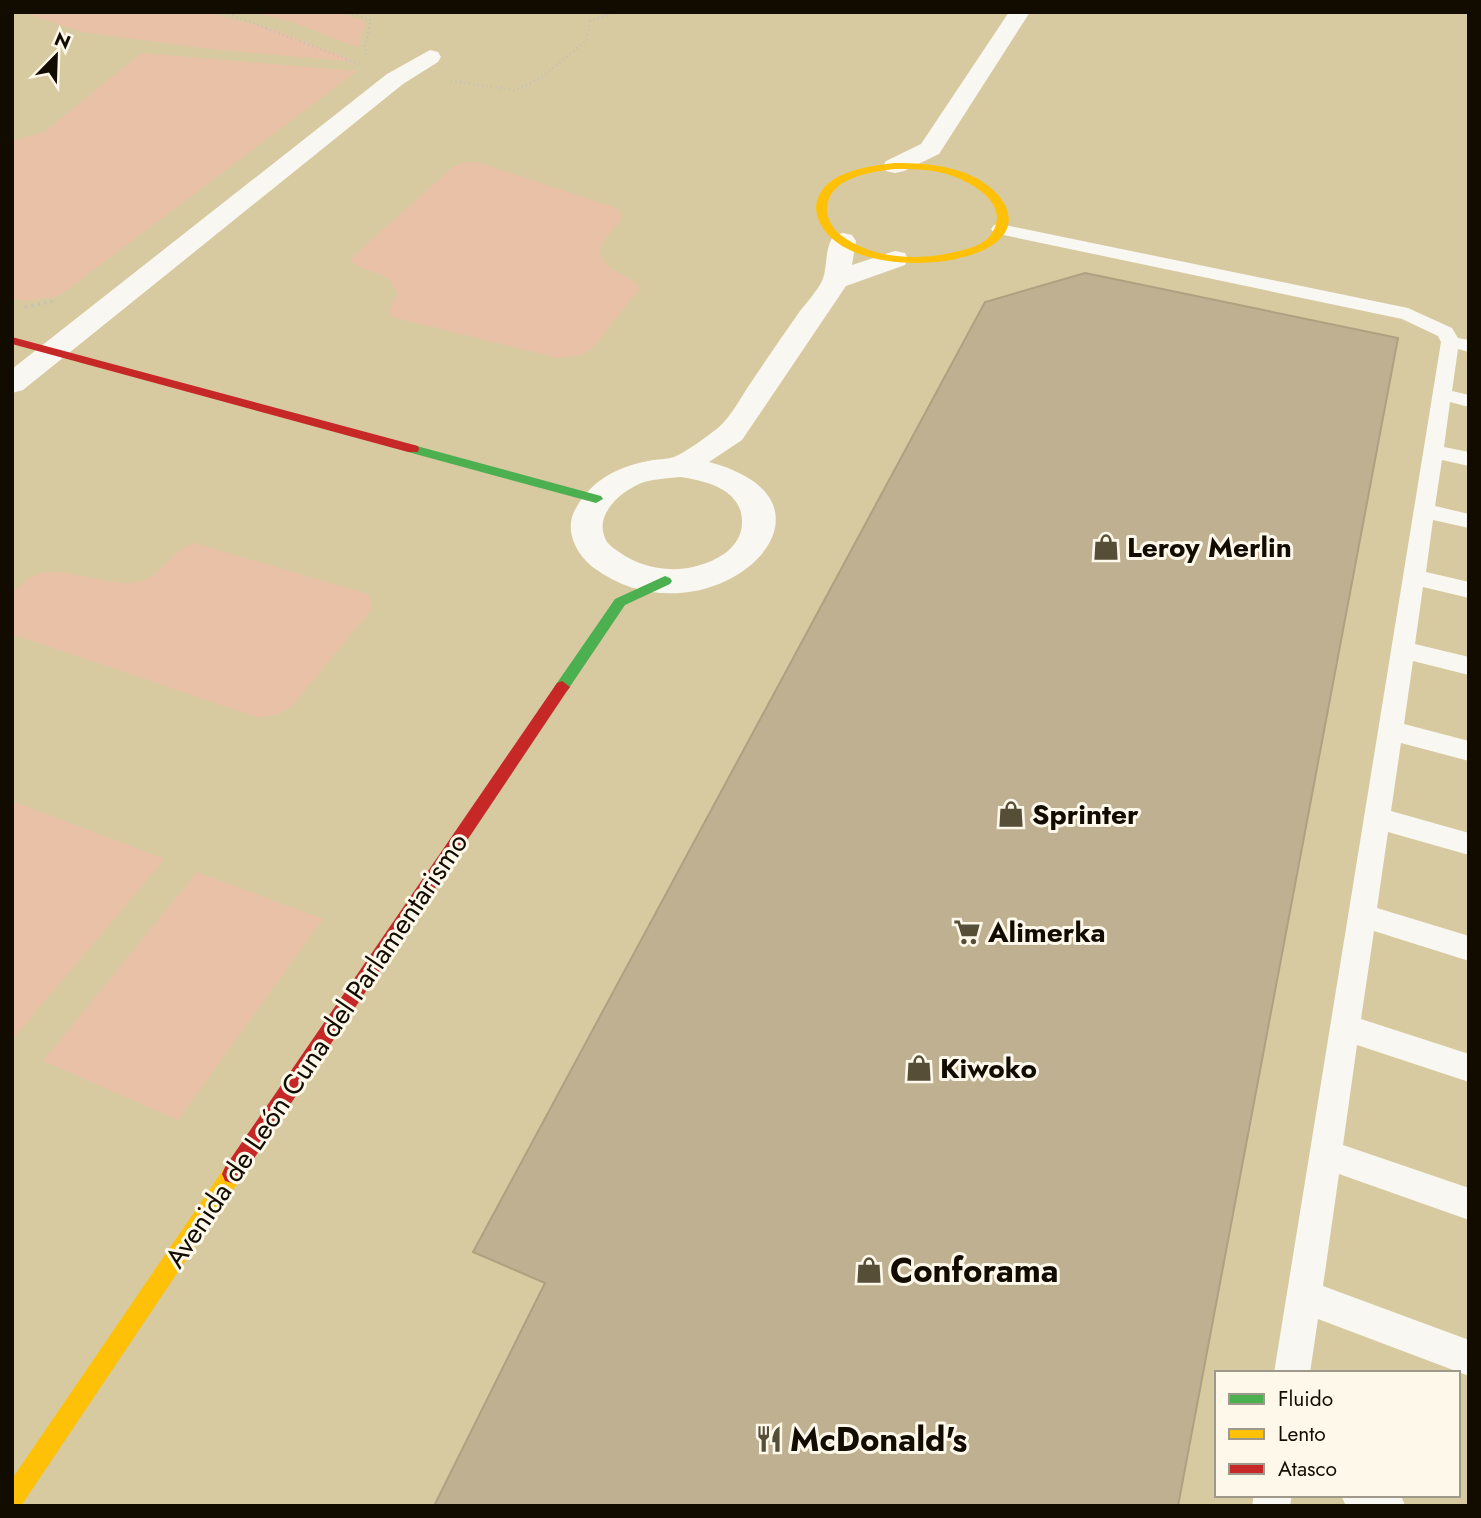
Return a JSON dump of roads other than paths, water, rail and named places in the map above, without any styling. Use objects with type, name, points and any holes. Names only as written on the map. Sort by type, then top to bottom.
[{"type":"street","points":[[895,166],[948,171],[972,180],[991,192],[1002,206],[1004,221],[997,236],[979,248],[955,256],[926,260],[895,258],[866,252],[843,241],[827,227],[820,212],[822,198],[834,185],[850,176],[895,166],[930,149],[1020,12]]},
{"type":"street","points":[[12,384],[395,79],[430,57]]},
{"type":"street","points":[[930,149],[948,171]]},
{"type":"street","points":[[681,467],[731,433],[836,280],[843,241]]},
{"type":"street","points":[[836,280],[895,258]]},
{"type":"street","points":[[12,340],[596,499]]},
{"type":"street","points":[[728,480],[731,433]]},
{"type":"street","points":[[681,467],[706,471],[728,480],[746,492],[757,508],[760,525],[754,543],[740,559],[719,571],[693,579],[665,581],[638,577],[614,567],[597,552],[587,535],[587,517],[596,499],[611,485],[632,475],[681,467]]},
{"type":"street","points":[[614,567],[620,602],[665,581]]},
{"type":"street","name":"Avenida de León Cuna del Parlamentarismo","points":[[12,1499],[620,602]]},
{"type":"lane","points":[[1000,229],[1408,314],[1445,332],[1460,344],[1441,394],[1292,1371]]},
{"type":"lane","points":[[1441,394],[1469,401]]},
{"type":"lane","points":[[1433,451],[1469,459]]},
{"type":"lane","points":[[1423,510],[1469,521]]},
{"type":"lane","points":[[1413,577],[1469,590]]},
{"type":"lane","points":[[1402,649],[1469,666]]},
{"type":"lane","points":[[1390,730],[1469,751]]},
{"type":"lane","points":[[1377,818],[1469,844]]},
{"type":"lane","points":[[1361,915],[1469,949]]},
{"type":"lane","points":[[1345,1027],[1469,1068]]},
{"type":"lane","points":[[1325,1154],[1469,1204]]},
{"type":"lane","points":[[1304,1296],[1469,1358]]},
{"type":"lane","points":[[1365,1497],[1386,1506]]},
{"type":"place","name":"Leroy Merlin","points":[[1106,547]]},
{"type":"place","name":"Sprinter","points":[[1011,814]]},
{"type":"place","name":"Alimerka","points":[[967,932]]},
{"type":"place","name":"Kiwoko","points":[[919,1068]]},
{"type":"place","name":"Conforama","points":[[869,1270]]},
{"type":"place","name":"McDonald's","points":[[769,1439]]}]
